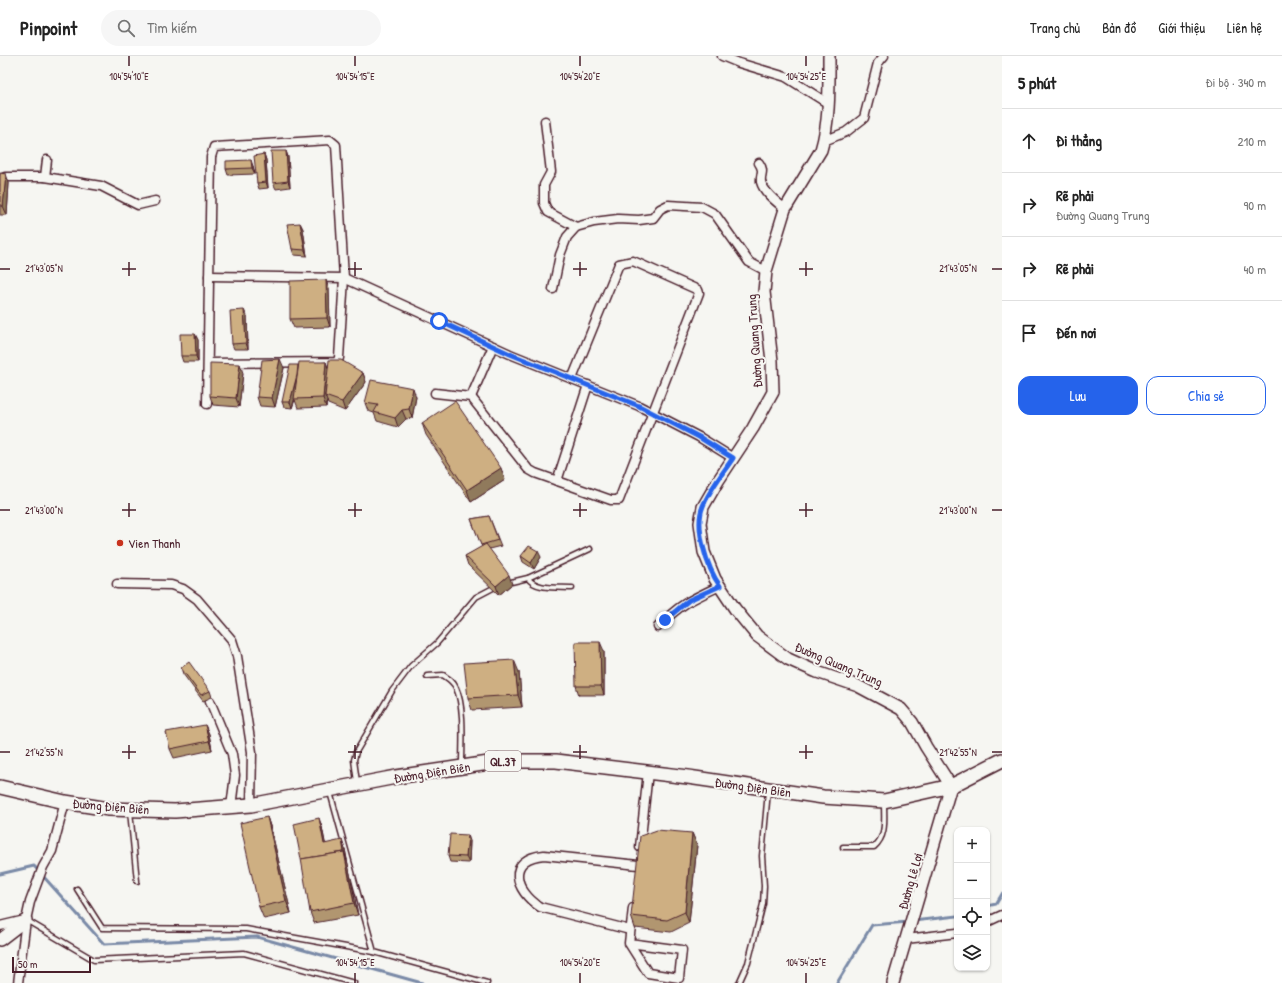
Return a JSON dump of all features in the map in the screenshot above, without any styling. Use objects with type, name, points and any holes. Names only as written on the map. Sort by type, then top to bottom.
[{"type":"main road","name":"Đường Điện Biên","points":[[0,787],[65,802],[109,809],[175,811],[251,805],[329,791],[358,784],[502,761],[556,761],[648,772],[823,797],[884,801],[951,786],[1002,760]]},
{"type":"street","points":[[722,56],[739,63],[786,77],[829,104]]},
{"type":"street","name":"Đường Quang Trung","points":[[829,56],[829,104],[824,141],[821,150],[785,209],[766,271],[764,292],[772,361],[773,392],[753,428],[703,507],[700,523],[704,552],[715,580],[757,636],[788,659],[817,672],[858,686],[901,709],[912,722],[951,786]]},
{"type":"street","points":[[824,141],[846,132],[864,118],[878,63],[884,56]]},
{"type":"street","points":[[545,121],[551,172],[544,185],[544,203],[548,212],[576,227]]},
{"type":"street","points":[[207,404],[211,157],[214,147],[330,140],[336,145],[344,278],[339,358],[337,362],[208,362]]},
{"type":"street","points":[[45,177],[47,160]]},
{"type":"street","points":[[759,163],[763,169],[761,178],[763,185],[773,199],[785,209]]},
{"type":"street","points":[[0,180],[4,178],[45,177],[101,186],[138,205],[155,201]]},
{"type":"street","points":[[553,289],[560,255],[567,237],[576,227],[594,222],[618,219],[639,220],[653,218],[660,209],[668,205],[702,207],[715,214],[749,262],[766,271]]},
{"type":"street","points":[[435,393],[471,397],[528,469],[611,500],[619,500],[699,293],[696,288],[633,261],[619,264],[572,379]]},
{"type":"street","points":[[209,276],[344,278],[493,346],[652,412],[699,437],[733,458]]},
{"type":"street","points":[[471,397],[493,346]]},
{"type":"street","points":[[558,481],[588,385]]},
{"type":"street","points":[[117,584],[171,585],[183,589],[197,599],[232,640],[238,656],[252,752],[251,805]]},
{"type":"street","points":[[658,627],[673,612],[689,600],[720,586]]},
{"type":"street","points":[[210,701],[232,754],[235,775],[231,807]]},
{"type":"street","points":[[630,930],[540,907],[529,899],[519,886],[518,873],[522,864],[527,860],[534,856],[544,854],[637,869],[645,834],[648,772]]},
{"type":"street","name":"Đường Lê Lợi","points":[[893,983],[918,903],[951,786]]},
{"type":"street","points":[[18,983],[26,920],[30,902],[43,867],[52,850],[65,802]]},
{"type":"street","points":[[629,943],[682,950],[680,978],[648,973],[629,943],[634,901]]},
{"type":"street","points":[[990,920],[1002,914]]},
{"type":"street","points":[[0,926],[26,920]]},
{"type":"street","points":[[0,940],[26,920]]},
{"type":"street","points":[[906,939],[954,933]]},
{"type":"lane","points":[[358,784],[354,760],[356,752],[400,679],[411,666],[437,643],[476,597],[485,591],[503,584],[528,578],[590,549]]},
{"type":"lane","points":[[528,578],[530,582],[538,586],[572,588]]},
{"type":"lane","points":[[426,676],[443,675],[454,684],[457,690],[461,717],[462,767]]},
{"type":"lane","points":[[739,983],[748,963],[763,904],[764,886],[762,856],[769,789]]},
{"type":"lane","points":[[329,791],[374,952]]},
{"type":"lane","points":[[843,847],[874,847],[881,841],[884,832],[884,801]]},
{"type":"lane","points":[[130,809],[137,881]]},
{"type":"lane","points":[[77,889],[102,928],[246,928],[374,952],[487,983]]},
{"type":"lane","points":[[26,920],[94,960],[244,953],[354,983]]},
{"type":"building","points":[[271,151],[286,151],[288,181],[273,183]]},
{"type":"building","points":[[264,154],[266,182],[257,183],[254,156]]},
{"type":"building","points":[[251,160],[252,168],[226,169],[226,161]]},
{"type":"building","points":[[0,173],[6,174],[3,206],[0,206]]},
{"type":"building","points":[[300,223],[305,250],[292,249],[287,224]]},
{"type":"building","points":[[326,280],[327,318],[290,319],[290,281]]},
{"type":"building","points":[[244,310],[246,343],[232,344],[230,311]]},
{"type":"building","points":[[180,334],[195,334],[196,356],[181,356]]},
{"type":"building","points":[[280,359],[272,398],[257,397],[262,360]]},
{"type":"building","points":[[329,360],[341,360],[363,373],[342,402],[325,396]]},
{"type":"building","points":[[299,362],[326,362],[323,398],[294,399]]},
{"type":"building","points":[[210,363],[240,364],[236,398],[210,396]]},
{"type":"building","points":[[290,365],[298,365],[297,375],[290,402],[282,402]]},
{"type":"building","points":[[371,380],[413,388],[409,409],[402,410],[395,418],[374,412],[378,405],[365,403]]},
{"type":"building","points":[[455,401],[501,468],[467,490],[422,423]]},
{"type":"building","points":[[489,516],[498,540],[481,545],[471,519]]},
{"type":"building","points":[[486,544],[509,575],[496,586],[465,556]]},
{"type":"building","points":[[529,546],[538,551],[531,563],[521,556]]},
{"type":"building","points":[[575,642],[600,642],[601,686],[576,686]]},
{"type":"building","points":[[514,660],[518,695],[468,698],[464,663]]},
{"type":"building","points":[[189,662],[210,691],[201,695],[181,668]]},
{"type":"building","points":[[205,725],[209,741],[170,749],[166,732]]},
{"type":"building","points":[[267,817],[286,901],[259,907],[240,823]]},
{"type":"building","points":[[319,818],[324,844],[342,840],[344,852],[301,859],[294,824]]},
{"type":"building","points":[[657,830],[692,833],[685,912],[667,920],[631,916],[640,836]]},
{"type":"building","points":[[450,834],[468,835],[466,857],[448,856]]},
{"type":"building","points":[[344,852],[354,903],[310,912],[301,859]]},
{"type":"waterway","points":[[0,874],[34,866],[104,944],[257,937],[422,983]]},
{"type":"waterway","points":[[990,905],[996,904],[1002,894]]},
{"type":"waterway","points":[[913,921],[954,916]]},
{"type":"waterway","points":[[837,983],[872,925],[908,922]]},
{"type":"place","name":"Vien Thanh","points":[[120,543]]},
{"type":"route","points":[[439,321],[510,354],[639,406],[699,437],[733,458],[703,507],[700,523],[704,552],[715,580],[720,586],[689,600],[665,620]]}]
